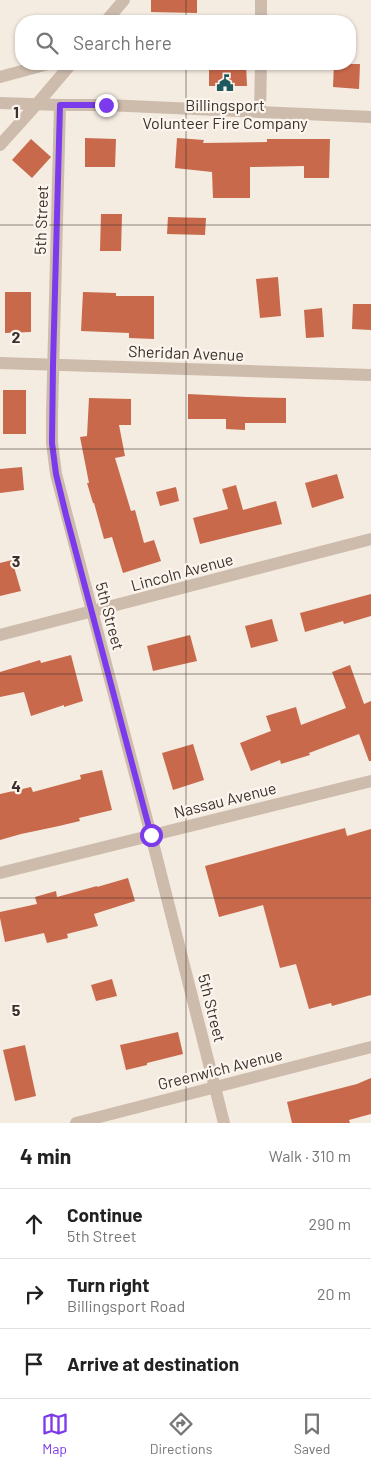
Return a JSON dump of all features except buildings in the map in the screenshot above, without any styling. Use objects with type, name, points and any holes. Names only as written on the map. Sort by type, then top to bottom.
[{"type":"street","points":[[111,15],[124,0]]},
{"type":"street","points":[[261,0],[261,15]]},
{"type":"street","points":[[0,77],[26,70]]},
{"type":"street","points":[[0,145],[66,70]]},
{"type":"street","points":[[260,70],[260,111]]},
{"type":"street","points":[[0,103],[106,105],[371,117]]},
{"type":"street","name":"5th Street","points":[[60,105],[52,443],[56,474],[151,835],[224,1123]]},
{"type":"street","name":"Sheridan Avenue","points":[[0,363],[371,375]]},
{"type":"street","name":"Lincoln Avenue","points":[[0,635],[371,539]]},
{"type":"street","name":"Nassau Avenue","points":[[0,873],[371,781]]},
{"type":"street","name":"Greenwich Avenue","points":[[76,1123],[371,1047]]},
{"type":"place","name":"Billingsport Volunteer Fire Company","points":[[225,83]]},
{"type":"route","points":[[106,105],[60,105],[52,443],[56,474],[66,515],[151,835]]}]
